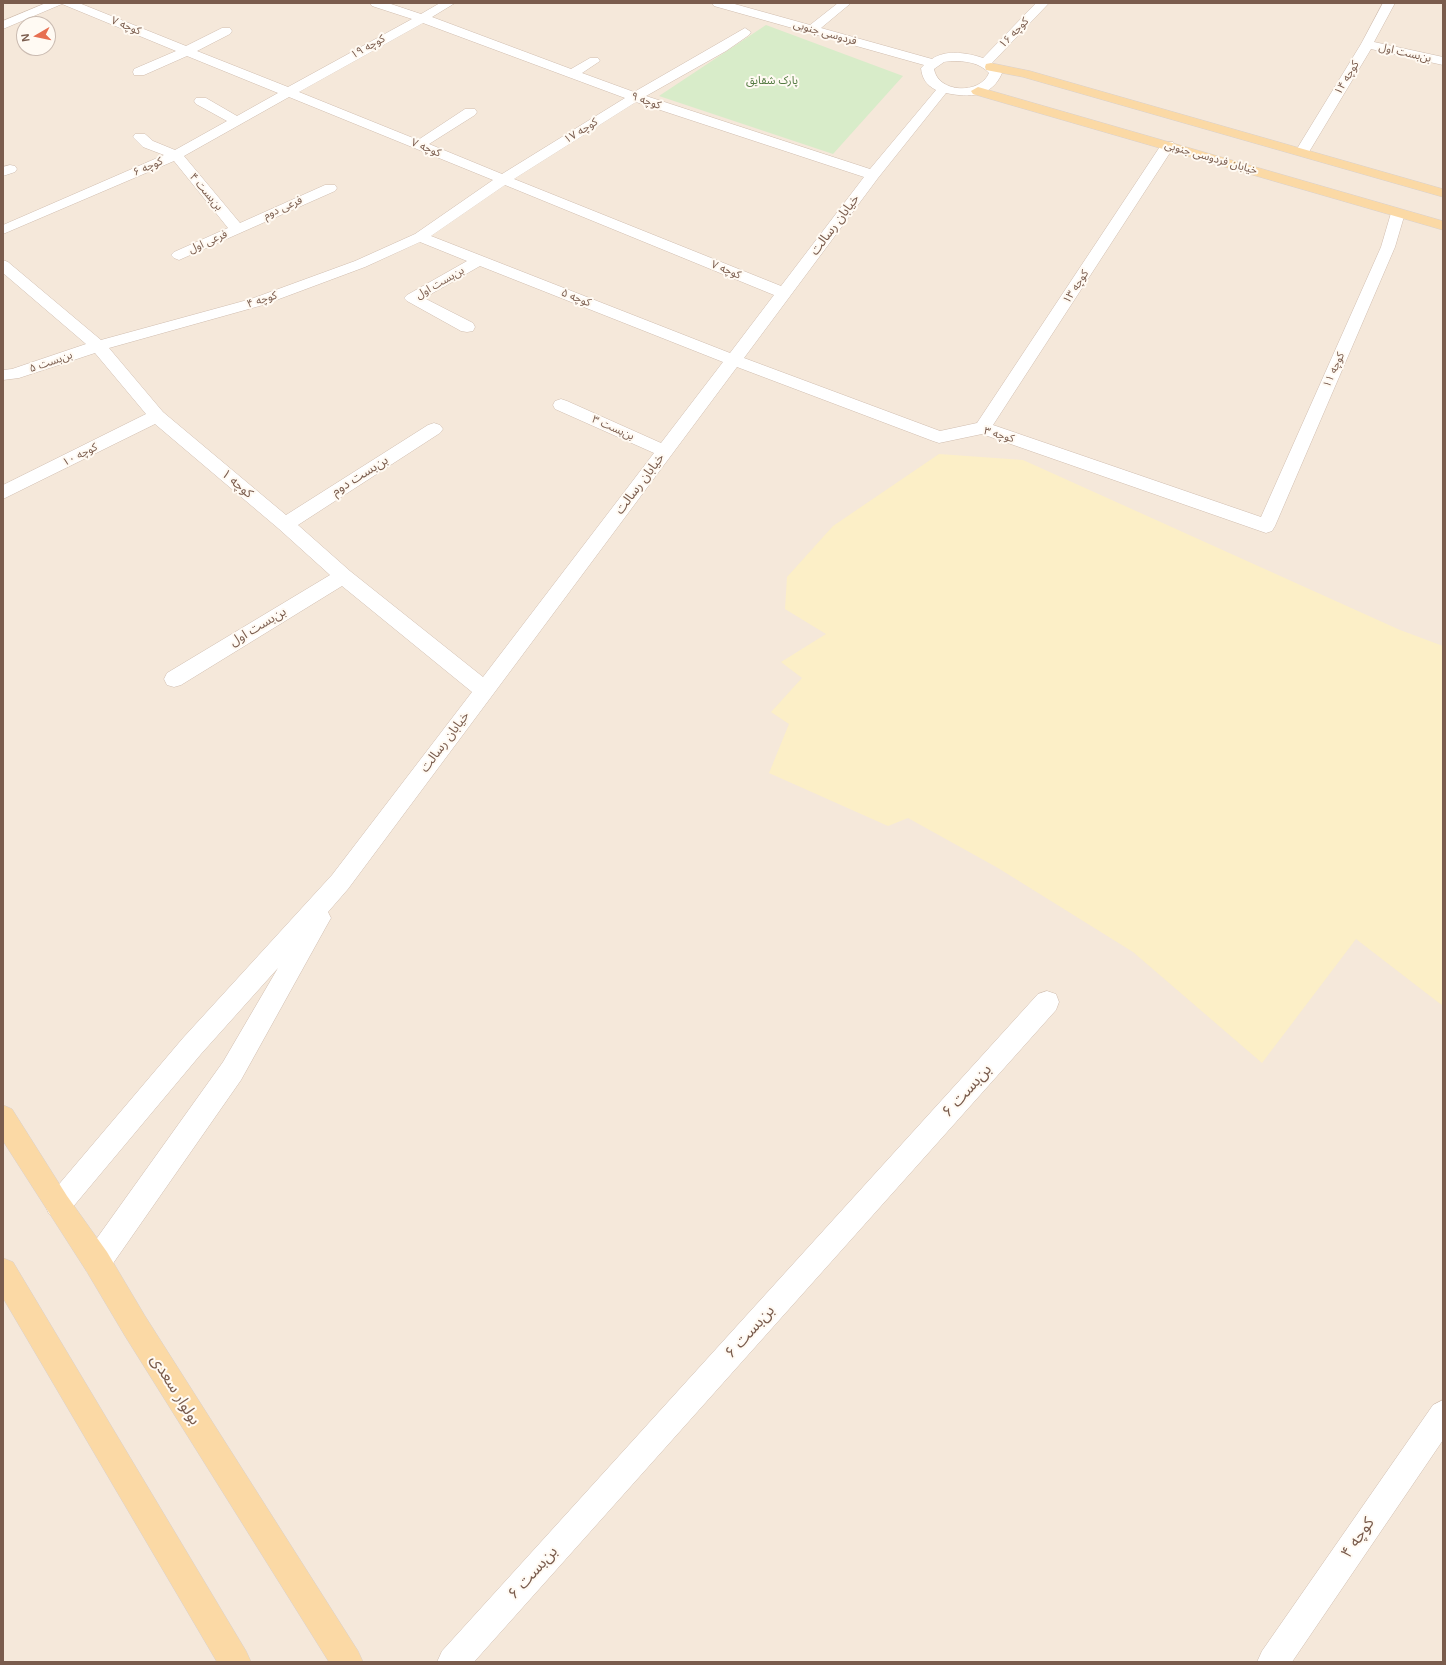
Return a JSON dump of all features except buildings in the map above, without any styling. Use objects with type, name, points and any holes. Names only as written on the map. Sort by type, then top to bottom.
[{"type":"main road","points":[[988,65],[1025,74],[1443,193]]},
{"type":"main road","name":"خیابان فردوسی جنوبی","points":[[978,91],[1443,226]]},
{"type":"main road","name":"بولوار سعدی","points":[[3,1118],[58,1205],[97,1262],[135,1326],[347,1662]]},
{"type":"main road","points":[[3,1272],[235,1662]]},
{"type":"street","points":[[3,25],[56,3]]},
{"type":"street","name":"کوچه ۷","points":[[68,3],[784,293]]},
{"type":"street","points":[[376,3],[422,18]]},
{"type":"street","name":"کوچه ۱۹","points":[[287,91],[449,3]]},
{"type":"street","name":"فردوسی جنوبی","points":[[718,3],[932,63]]},
{"type":"street","points":[[812,29],[845,3]]},
{"type":"street","name":"کوچه ۱۶","points":[[988,65],[1043,3]]},
{"type":"street","name":"کوچه ۱۴","points":[[1302,152],[1368,44],[1389,3]]},
{"type":"street","name":"کوچه ۹","points":[[422,18],[635,97],[873,175]]},
{"type":"street","points":[[139,72],[187,51],[226,31]]},
{"type":"street","name":"کوچه ۱۷","points":[[420,237],[504,179],[635,97],[722,48],[745,32]]},
{"type":"street","name":"بن‌بست اول","points":[[1368,44],[1443,61]]},
{"type":"street","points":[[963,57],[988,65],[996,73],[995,80],[989,87],[978,91],[955,91],[944,89],[929,79],[926,73],[927,68],[932,63],[940,59],[963,57]]},
{"type":"street","points":[[571,74],[594,61]]},
{"type":"street","name":"خیابان رسالت","points":[[340,882],[873,175],[944,89]]},
{"type":"street","name":"کوچه ۶","points":[[3,230],[176,155],[287,91]]},
{"type":"street","points":[[202,101],[236,121]]},
{"type":"street","points":[[418,145],[470,112]]},
{"type":"street","points":[[140,137],[148,144],[176,155]]},
{"type":"street","name":"کوچه ۱۳","points":[[983,428],[1168,145]]},
{"type":"street","name":"بن‌بست ۴","points":[[176,155],[237,229]]},
{"type":"street","name":"فرعی دوم","points":[[237,229],[330,188]]},
{"type":"street","name":"کوچه ۱۱","points":[[1266,526],[1388,248],[1398,213]]},
{"type":"street","name":"فرعی اول","points":[[179,255],[237,229]]},
{"type":"street","name":"کوچه ۵","points":[[420,237],[733,360]]},
{"type":"street","name":"کوچه ۴","points":[[98,346],[257,302],[360,264],[420,237]]},
{"type":"street","name":"بن‌بست اول","points":[[467,327],[412,298],[479,260]]},
{"type":"street","name":"کوچه ۱","points":[[3,265],[98,346],[157,416],[285,524],[343,576],[484,690]]},
{"type":"street","name":"بن‌بست ۵","points":[[3,376],[98,346]]},
{"type":"street","name":"کوچه ۳","points":[[733,360],[939,437],[983,428],[1266,526]]},
{"type":"street","name":"بن‌بست ۳","points":[[561,405],[664,451]]},
{"type":"street","name":"کوچه ۱۰","points":[[3,493],[157,416]]},
{"type":"street","name":"بن‌بست دوم","points":[[285,524],[434,429]]},
{"type":"street","name":"بن‌بست اول","points":[[174,678],[343,576]]},
{"type":"street","points":[[58,1205],[192,1046],[340,882]]},
{"type":"street","points":[[97,1262],[232,1071],[340,882]]},
{"type":"street","name":"بن‌بست ۶","points":[[453,1662],[1047,1002]]},
{"type":"street","name":"کوچه ۴","points":[[1273,1662],[1443,1415]]},
{"type":"shaded area","points":[[3,3],[1443,3],[1443,1662],[3,1662]]},
{"type":"green space","name":"پارک شقایق","points":[[766,25],[903,76],[833,154],[659,96]]},
{"type":"sand","points":[[939,454],[1023,460],[1400,630],[1443,646],[1443,1006],[1356,939],[1262,1063],[1133,952],[998,868],[908,818],[888,826],[769,773],[789,724],[771,712],[802,678],[781,662],[826,634],[785,609],[787,577],[833,526]]}]
